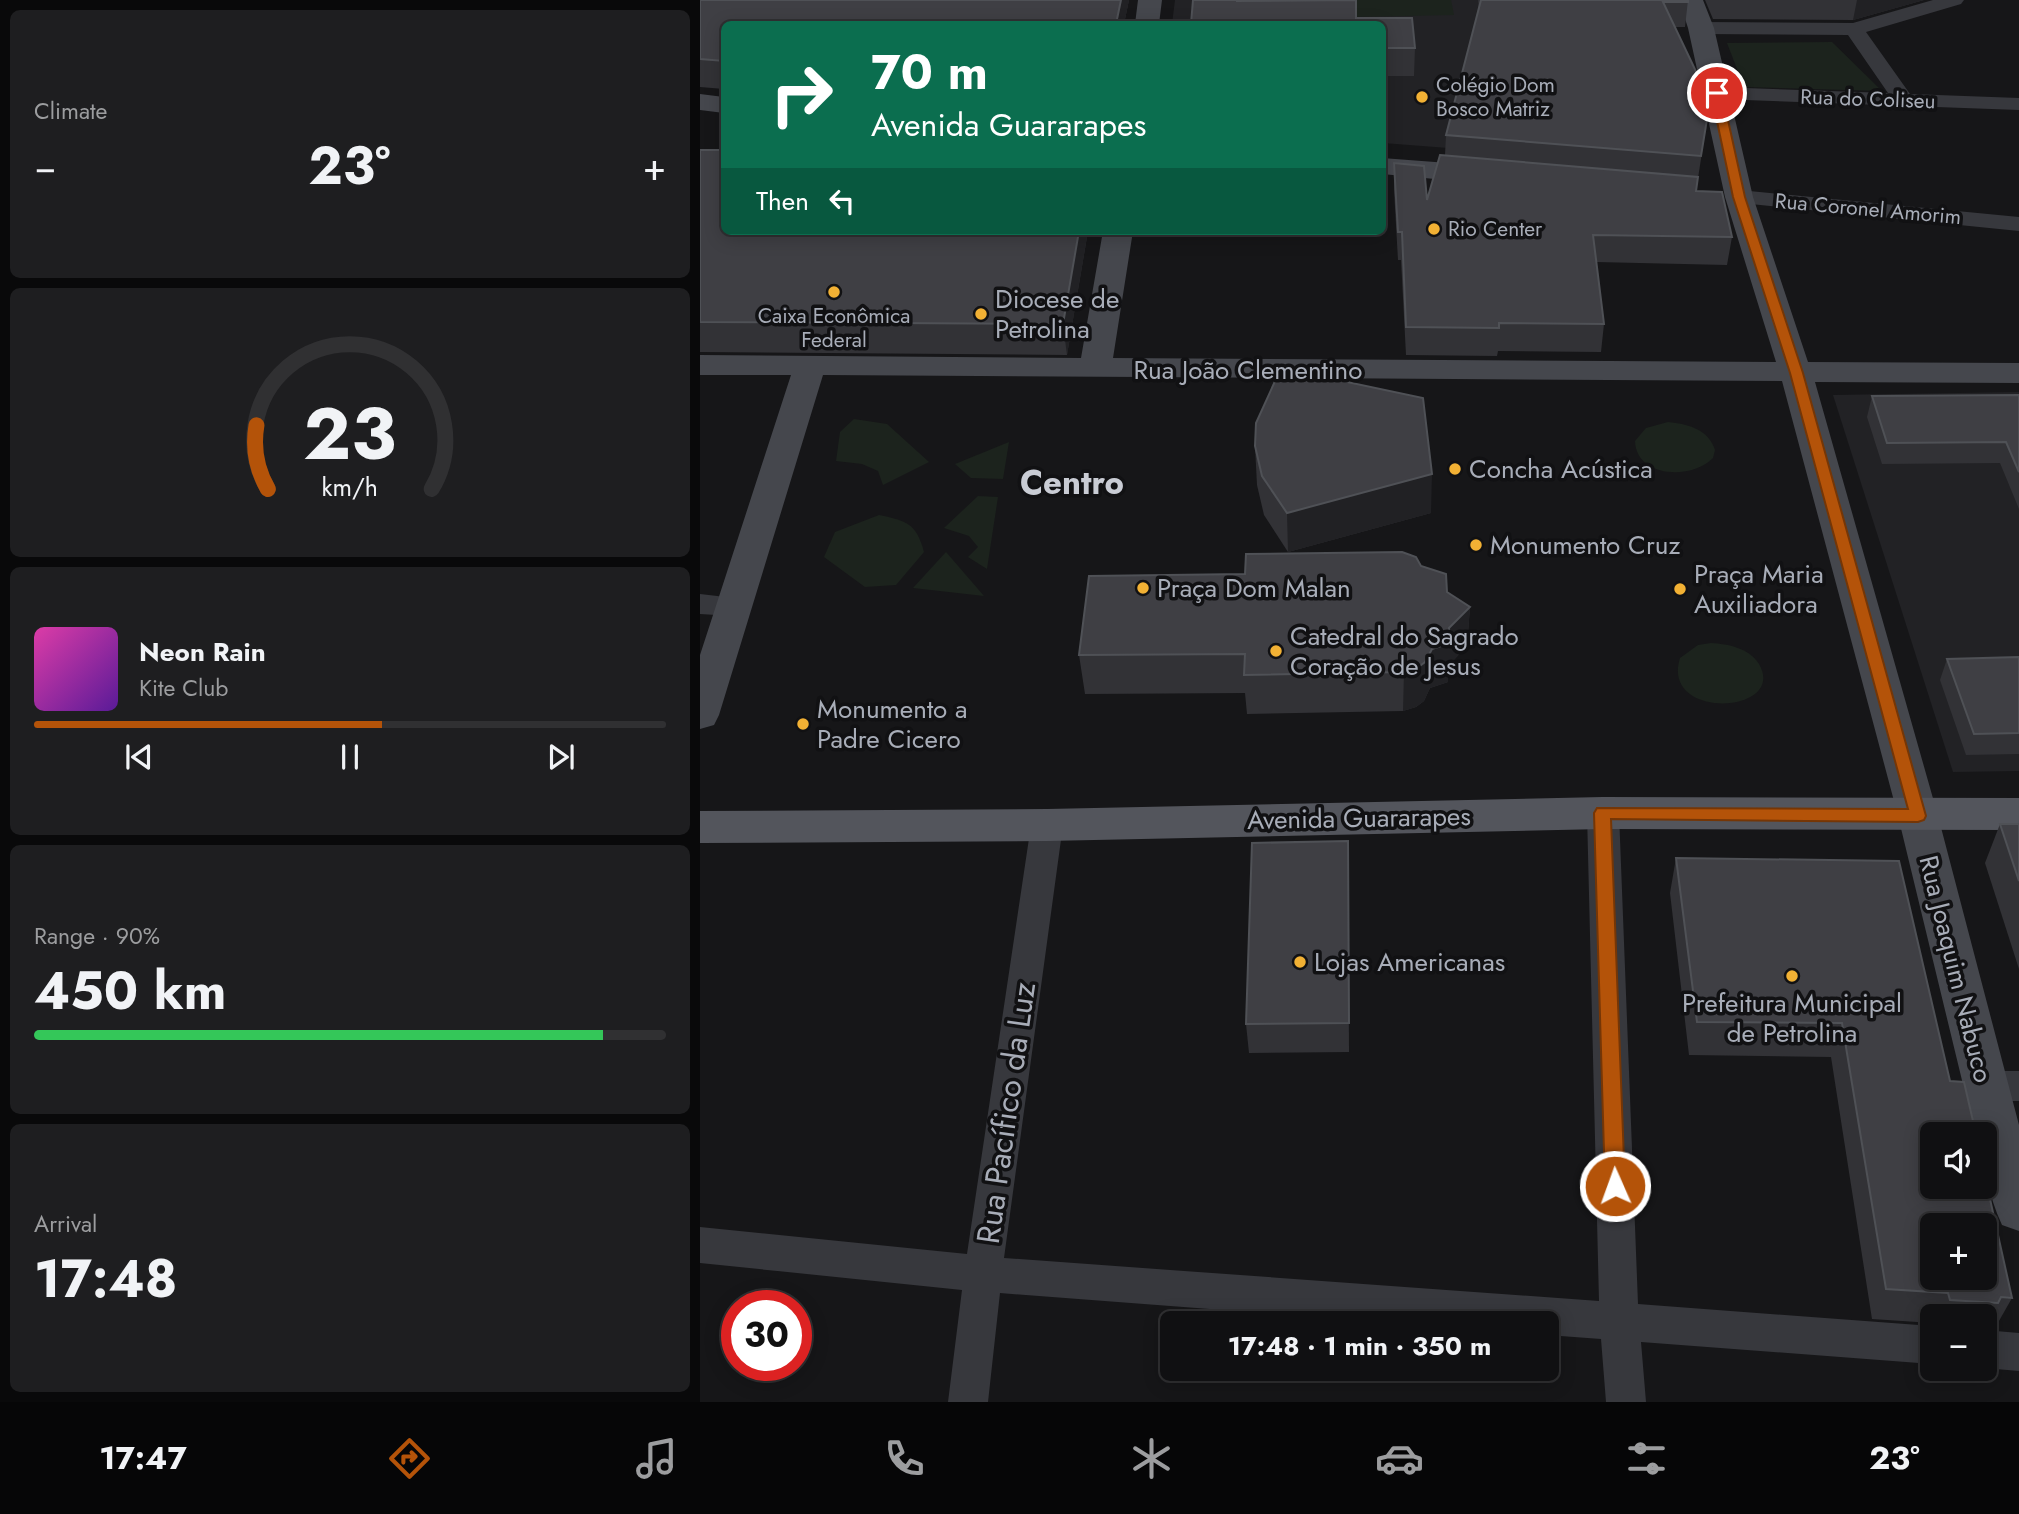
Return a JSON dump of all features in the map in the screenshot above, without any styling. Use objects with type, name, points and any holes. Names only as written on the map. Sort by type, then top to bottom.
[{"type":"main road","points":[[1147,21],[1150,0]]},
{"type":"main road","name":"Rua Joaquim Nabuco","points":[[1696,14],[1717,93],[1727,196],[1797,373],[1918,816],[2002,1086],[2019,1209]]},
{"type":"main road","points":[[700,102],[721,105]]},
{"type":"main road","points":[[1386,166],[1514,177]]},
{"type":"main road","points":[[1095,369],[1117,235]]},
{"type":"main road","name":"Rua João Clementino","points":[[700,365],[2019,373]]},
{"type":"main road","points":[[700,715],[716,605],[810,367]]},
{"type":"main road","name":"Avenida Guararapes","points":[[700,828],[1047,825],[1603,813],[1918,816],[2019,814]]},
{"type":"street","points":[[1696,14],[1854,29],[1954,0]]},
{"type":"street","points":[[1854,29],[1903,99]]},
{"type":"street","name":"Rua do Coliseu","points":[[1717,93],[2019,104]]},
{"type":"street","name":"Rua Coronel Amorim","points":[[1727,196],[2019,224]]},
{"type":"street","points":[[1603,813],[1619,1319],[1626,1402]]},
{"type":"street","name":"Rua Pacífico da Luz","points":[[968,1402],[983,1274],[1047,825]]},
{"type":"street","points":[[700,1245],[983,1274],[1619,1319],[1920,1344]]},
{"type":"street","points":[[1997,1350],[2019,1352]]},
{"type":"shaded area","name":"Colégio Dom Bosco Matriz","points":[[1175,0],[1480,0],[1482,18],[1448,148],[1386,143],[1386,21],[1172,21]]},
{"type":"shaded area","points":[[1258,0],[1451,0],[1454,15],[1257,19]]},
{"type":"shaded area","points":[[1832,42],[1882,91],[1744,87],[1727,43]]},
{"type":"shaded area","points":[[2019,392],[2019,771],[1953,772],[1833,395]]},
{"type":"shaded area","points":[[854,419],[887,424],[929,462],[883,485],[878,471],[862,464],[836,461],[840,432]]},
{"type":"shaded area","points":[[1668,422],[1690,426],[1702,432],[1715,450],[1713,458],[1692,470],[1679,472],[1667,472],[1645,462],[1638,453],[1635,441],[1646,428]]},
{"type":"shaded area","points":[[1009,442],[1003,479],[971,478],[955,464]]},
{"type":"shaded area","points":[[978,496],[998,497],[987,569],[968,557],[978,547],[969,536],[944,528]]},
{"type":"shaded area","points":[[879,515],[897,519],[914,529],[924,552],[896,585],[865,587],[824,557],[835,532]]},
{"type":"shaded area","points":[[946,552],[984,596],[913,588]]},
{"type":"shaded area","points":[[1711,643],[1738,648],[1755,659],[1763,681],[1756,693],[1741,701],[1723,703],[1704,701],[1688,693],[1679,678],[1680,658],[1698,645]]},
{"type":"building","points":[[700,0],[1121,0],[1117,21],[721,21],[721,61],[700,59]]},
{"type":"building","points":[[1193,0],[1356,0],[1356,18],[1412,18],[1415,48],[1386,48],[1386,21],[1191,21]]},
{"type":"building","points":[[1481,0],[1688,0],[1663,2],[1710,101],[1701,156],[1446,135]]},
{"type":"building","points":[[700,150],[721,150],[721,235],[1078,235],[1063,324],[700,322]]},
{"type":"building","points":[[1440,155],[1698,177],[1696,191],[1722,192],[1732,237],[1593,235],[1604,324],[1499,323],[1499,328],[1406,327],[1402,232],[1398,232],[1394,163],[1424,166],[1427,200]]},
{"type":"building","points":[[1281,368],[1423,398],[1432,474],[1287,513],[1262,476],[1255,446],[1256,423]]},
{"type":"building","points":[[2019,395],[2019,472],[2006,442],[1887,443],[1872,396]]},
{"type":"building","points":[[1402,552],[1416,557],[1421,566],[1446,574],[1447,592],[1470,607],[1449,628],[1450,643],[1432,649],[1425,662],[1417,668],[1404,672],[1244,675],[1245,654],[1079,655],[1089,576],[1245,574],[1246,554]]},
{"type":"building","points":[[2019,657],[2019,733],[1974,734],[1947,659]]},
{"type":"building","points":[[2000,824],[2019,824],[2019,881]]},
{"type":"building","name":"Lojas Americanas","points":[[1348,841],[1349,1023],[1246,1024],[1252,843]]},
{"type":"building","points":[[1676,858],[1899,861],[1950,1081],[1964,1082],[1973,1122],[1920,1122],[1920,1199],[1990,1199],[1993,1213],[1920,1213],[1920,1290],[1997,1290],[1997,1230],[2012,1298],[2001,1297],[1998,1303],[1950,1300],[1948,1293],[1886,1289],[1842,1023],[1697,1022]]},
{"type":"place","name":"Colégio Dom Bosco Matriz","points":[[1422,97]]},
{"type":"place","name":"Rio Center","points":[[1434,229]]},
{"type":"place","name":"Caixa Econômica Federal","points":[[834,292]]},
{"type":"place","name":"Diocese de Petrolina","points":[[981,314]]},
{"type":"place","name":"Concha Acústica","points":[[1455,469]]},
{"type":"place","name":"Monumento Cruz","points":[[1476,545]]},
{"type":"place","name":"Praça Dom Malan","points":[[1143,588]]},
{"type":"place","name":"Praça Maria Auxiliadora","points":[[1680,589]]},
{"type":"place","name":"Catedral do Sagrado Coração de Jesus","points":[[1276,651]]},
{"type":"place","name":"Monumento a Padre Cicero","points":[[803,724]]},
{"type":"place","name":"Lojas Americanas","points":[[1300,962]]},
{"type":"place","name":"Prefeitura Municipal de Petrolina","points":[[1792,976]]},
{"type":"district","name":"Centro","points":[[1072,482]]},
{"type":"route","points":[[1615,1186],[1603,813],[1918,816],[1797,373],[1739,197],[1717,93]]}]
